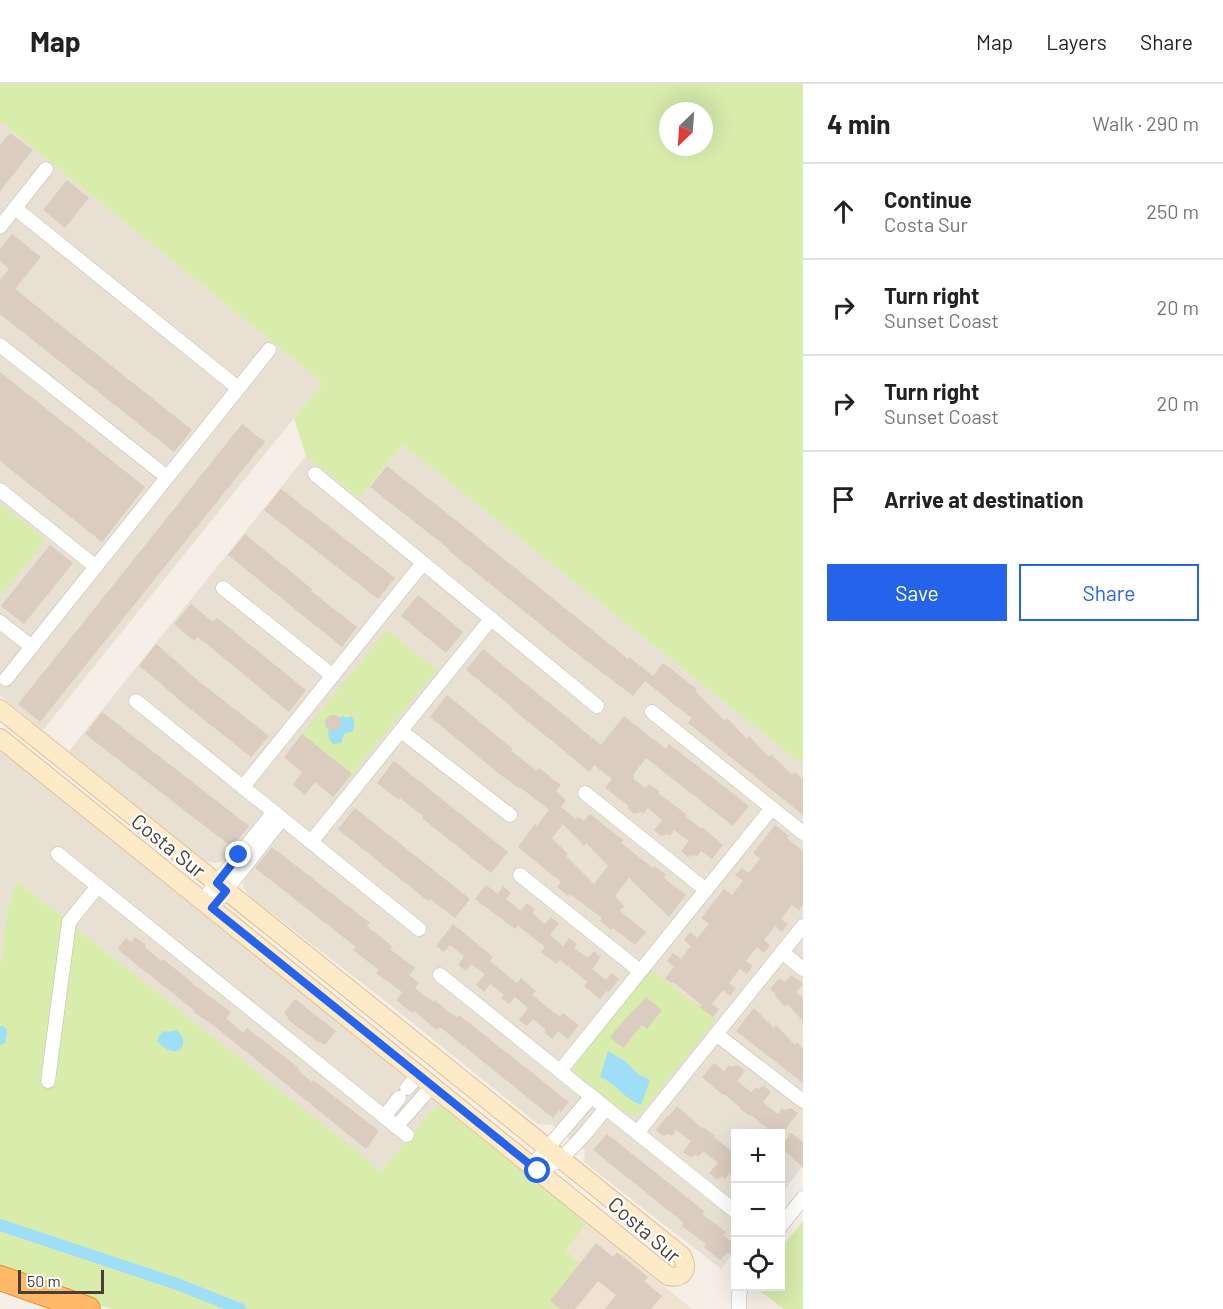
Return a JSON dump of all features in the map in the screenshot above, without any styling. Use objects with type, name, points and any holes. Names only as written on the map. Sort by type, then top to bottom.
[{"type":"highway","points":[[0,1278],[88,1309]]},
{"type":"street","points":[[0,226],[46,169]]},
{"type":"street","points":[[15,208],[238,388]]},
{"type":"street","points":[[0,345],[167,477]]},
{"type":"street","points":[[6,679],[268,350]]},
{"type":"street","points":[[315,474],[597,706]]},
{"type":"street","points":[[0,490],[96,567]]},
{"type":"street","points":[[243,787],[423,563]]},
{"type":"street","points":[[223,588],[333,676]]},
{"type":"street","points":[[311,842],[491,619]]},
{"type":"street","points":[[0,622],[32,646]]},
{"type":"street","points":[[136,701],[419,929]]},
{"type":"street","name":"Costa Sur","points":[[0,709],[682,1256],[686,1263],[682,1274],[668,1276],[535,1169],[414,1086],[207,905],[0,738]]},
{"type":"street","points":[[652,712],[803,833]]},
{"type":"street","points":[[401,731],[510,816]]},
{"type":"street","points":[[585,793],[706,890]]},
{"type":"street","points":[[560,1071],[772,808]]},
{"type":"street","points":[[207,905],[278,815]]},
{"type":"street","points":[[58,854],[402,1131],[414,1086]]},
{"type":"street","points":[[520,875],[640,971]]},
{"type":"street","points":[[48,1081],[69,922],[98,886]]},
{"type":"street","points":[[637,1132],[803,926]]},
{"type":"street","points":[[782,952],[803,969]]},
{"type":"street","points":[[440,975],[731,1209]]},
{"type":"street","points":[[716,1034],[803,1101]]},
{"type":"street","points":[[384,1117],[414,1086]]},
{"type":"street","points":[[555,1154],[592,1096]]},
{"type":"street","points":[[535,1169],[584,1135],[606,1108]]},
{"type":"street","points":[[785,1221],[803,1198]]},
{"type":"street","points":[[739,1309],[740,1291]]},
{"type":"shaded area","points":[[0,121],[323,383],[43,730],[0,695]]},
{"type":"shaded area","points":[[403,445],[803,765],[803,1166],[785,1189],[785,1129],[731,1129],[731,1255],[721,1269],[584,1162],[585,1151],[553,1125],[538,1124],[388,1003],[249,896],[243,886],[244,880],[254,866],[234,851],[221,862],[209,862],[203,859],[69,751],[306,456],[359,498]]},
{"type":"shaded area","points":[[0,751],[442,1107],[435,1108],[380,1172],[373,1186],[109,954],[17,881],[7,910],[0,965]]},
{"type":"shaded area","points":[[586,1223],[692,1309],[525,1309]]},
{"type":"green space","points":[[0,84],[803,84],[803,765],[403,445],[359,498],[306,456],[294,418],[323,383],[0,121]]},
{"type":"green space","points":[[0,503],[46,540],[0,597]]},
{"type":"green space","points":[[387,630],[437,670],[352,774],[302,734]]},
{"type":"green space","points":[[17,881],[380,1172],[435,1107],[442,1107],[586,1223],[566,1251],[580,1264],[550,1301],[560,1309],[111,1309],[0,1271],[0,965],[7,910]]},
{"type":"green space","points":[[650,969],[716,1020],[641,1113],[629,1115],[574,1073],[574,1065]]},
{"type":"green space","points":[[803,1221],[803,1309],[784,1309],[759,1291],[785,1291],[785,1243]]},
{"type":"water","points":[[343,716],[352,717],[353,731],[344,734],[341,743],[333,744],[329,739],[328,731],[336,720]]},
{"type":"water","points":[[176,1030],[183,1038],[183,1046],[178,1051],[167,1049],[157,1041],[161,1033]]},
{"type":"water","points":[[608,1051],[625,1061],[638,1074],[650,1080],[641,1105],[600,1077]]},
{"type":"building","points":[[10,133],[33,150],[0,191],[0,145]]},
{"type":"building","points":[[67,180],[89,198],[65,228],[43,210]]},
{"type":"building","points":[[12,234],[41,257],[15,289],[192,430],[174,452],[0,314],[0,280],[9,269],[0,261],[0,249]]},
{"type":"building","points":[[0,372],[145,487],[102,542],[0,461]]},
{"type":"building","points":[[242,424],[265,442],[40,722],[18,704]]},
{"type":"building","points":[[387,466],[628,659],[629,657],[653,676],[663,663],[697,689],[695,691],[725,721],[727,718],[769,757],[771,754],[792,775],[795,772],[803,780],[803,815],[688,723],[692,718],[645,681],[633,696],[370,487]]},
{"type":"building","points":[[281,489],[395,578],[378,599],[264,510]]},
{"type":"building","points":[[245,534],[357,627],[342,647],[228,555]]},
{"type":"building","points":[[50,545],[73,563],[24,624],[1,606]]},
{"type":"building","points":[[418,595],[463,632],[446,653],[401,616]]},
{"type":"building","points":[[191,604],[213,622],[217,618],[306,690],[289,712],[198,637],[194,641],[174,624]]},
{"type":"building","points":[[156,644],[269,736],[251,757],[139,666]]},
{"type":"building","points":[[483,649],[601,745],[624,716],[666,749],[669,744],[749,806],[733,826],[646,758],[633,775],[633,778],[645,788],[649,784],[660,792],[658,793],[686,814],[685,816],[723,845],[712,859],[701,851],[697,857],[694,855],[688,857],[681,851],[689,841],[674,830],[670,836],[667,834],[661,836],[654,830],[662,820],[648,808],[643,814],[641,812],[634,814],[627,808],[629,806],[605,788],[612,779],[594,765],[589,772],[466,670]]},
{"type":"building","points":[[447,695],[513,749],[511,751],[537,771],[539,768],[561,785],[556,791],[566,800],[561,807],[576,819],[578,817],[584,821],[590,814],[623,840],[621,843],[653,868],[655,866],[666,875],[664,878],[686,895],[669,917],[629,878],[615,896],[624,906],[620,911],[646,932],[635,945],[613,928],[611,930],[600,921],[602,918],[557,887],[561,882],[518,847],[549,810],[498,773],[430,717]],"holes":[[[563,824],[584,846],[586,843],[608,866],[594,884],[552,838]]]},
{"type":"building","points":[[102,712],[249,826],[232,847],[85,734]]},
{"type":"building","points":[[330,715],[336,715],[341,723],[339,729],[330,731],[325,726],[325,720]]},
{"type":"building","points":[[302,734],[352,774],[333,797],[315,782],[305,795],[293,785],[302,772],[284,757]]},
{"type":"building","points":[[394,761],[508,852],[491,873],[422,818],[423,816],[377,783]]},
{"type":"building","points":[[355,808],[470,899],[455,918],[430,899],[428,901],[338,829]]},
{"type":"building","points":[[775,825],[803,851],[803,905],[799,910],[792,905],[781,919],[788,924],[782,932],[775,926],[764,940],[770,945],[764,953],[757,947],[746,961],[753,966],[747,974],[740,969],[729,983],[736,988],[730,996],[723,990],[712,1004],[719,1009],[713,1017],[700,1007],[702,1005],[665,978],[674,967],[667,961],[673,953],[681,959],[691,946],[684,940],[690,932],[697,938],[709,924],[701,918],[724,889],[732,895],[743,881],[735,875],[742,868],[749,873],[760,859],[753,853]]},
{"type":"building","points":[[272,847],[370,923],[367,926],[392,946],[390,949],[415,968],[409,975],[419,983],[415,988],[457,1018],[459,1015],[569,1102],[561,1112],[559,1110],[553,1118],[440,1027],[437,1030],[396,1000],[402,992],[376,973],[379,970],[353,950],[356,947],[255,868]]},
{"type":"building","points":[[486,885],[498,894],[503,886],[511,893],[506,899],[521,911],[527,903],[535,910],[532,913],[545,924],[551,917],[559,923],[550,935],[563,946],[569,938],[577,944],[574,948],[588,958],[594,951],[601,957],[592,969],[606,980],[612,973],[619,979],[609,992],[606,991],[600,999],[584,986],[588,982],[560,960],[557,964],[541,952],[545,947],[518,926],[515,929],[475,899]]},
{"type":"building","points":[[453,924],[493,957],[490,961],[517,983],[521,978],[536,991],[532,995],[560,1017],[563,1013],[579,1025],[568,1039],[558,1031],[552,1039],[544,1032],[546,1030],[533,1019],[527,1026],[519,1020],[528,1008],[515,997],[509,1004],[501,998],[504,995],[490,984],[484,992],[476,985],[485,974],[471,964],[466,971],[458,965],[464,956],[450,945],[444,952],[436,946]]},
{"type":"building","points":[[135,937],[161,961],[163,959],[231,1012],[226,1018],[243,1033],[247,1028],[299,1068],[298,1070],[312,1082],[313,1080],[379,1131],[366,1149],[122,953],[118,948],[126,938],[131,942]]},
{"type":"building","points":[[791,975],[803,984],[796,992],[803,998],[803,1021],[787,1004],[785,1007],[770,989],[779,978],[785,982]]},
{"type":"building","points":[[646,997],[662,1010],[647,1029],[642,1025],[623,1048],[610,1037]]},
{"type":"building","points":[[295,999],[336,1031],[325,1045],[287,1019],[284,1013]]},
{"type":"building","points":[[754,1008],[774,1028],[776,1025],[795,1045],[797,1042],[803,1049],[803,1083],[736,1031]]},
{"type":"building","points":[[714,1063],[724,1071],[729,1065],[732,1067],[738,1065],[745,1071],[737,1081],[751,1092],[756,1087],[758,1089],[764,1086],[771,1092],[763,1102],[778,1114],[782,1108],[785,1110],[791,1108],[798,1113],[785,1130],[766,1129],[702,1077]]},
{"type":"building","points":[[677,1106],[703,1129],[704,1127],[731,1149],[731,1174],[725,1179],[723,1177],[716,1179],[709,1173],[718,1163],[703,1151],[698,1157],[696,1155],[690,1157],[683,1152],[691,1141],[676,1130],[672,1136],[669,1134],[663,1136],[656,1130]]},
{"type":"building","points":[[791,1133],[803,1142],[803,1167],[785,1151],[785,1141]]},
{"type":"building","points":[[607,1134],[704,1211],[702,1214],[726,1232],[723,1235],[731,1242],[729,1254],[727,1253],[720,1260],[704,1247],[706,1244],[682,1226],[684,1223],[593,1150]]},
{"type":"building","points":[[596,1243],[613,1257],[617,1252],[648,1277],[644,1281],[662,1296],[651,1309],[605,1309],[616,1295],[598,1281],[575,1309],[560,1309],[550,1301]]},
{"type":"waterway","points":[[0,1039],[1,1032]]},
{"type":"waterway","points":[[0,1225],[177,1284],[240,1309]]},
{"type":"route","points":[[239,855],[217,883],[226,891],[212,908],[538,1171]]}]
